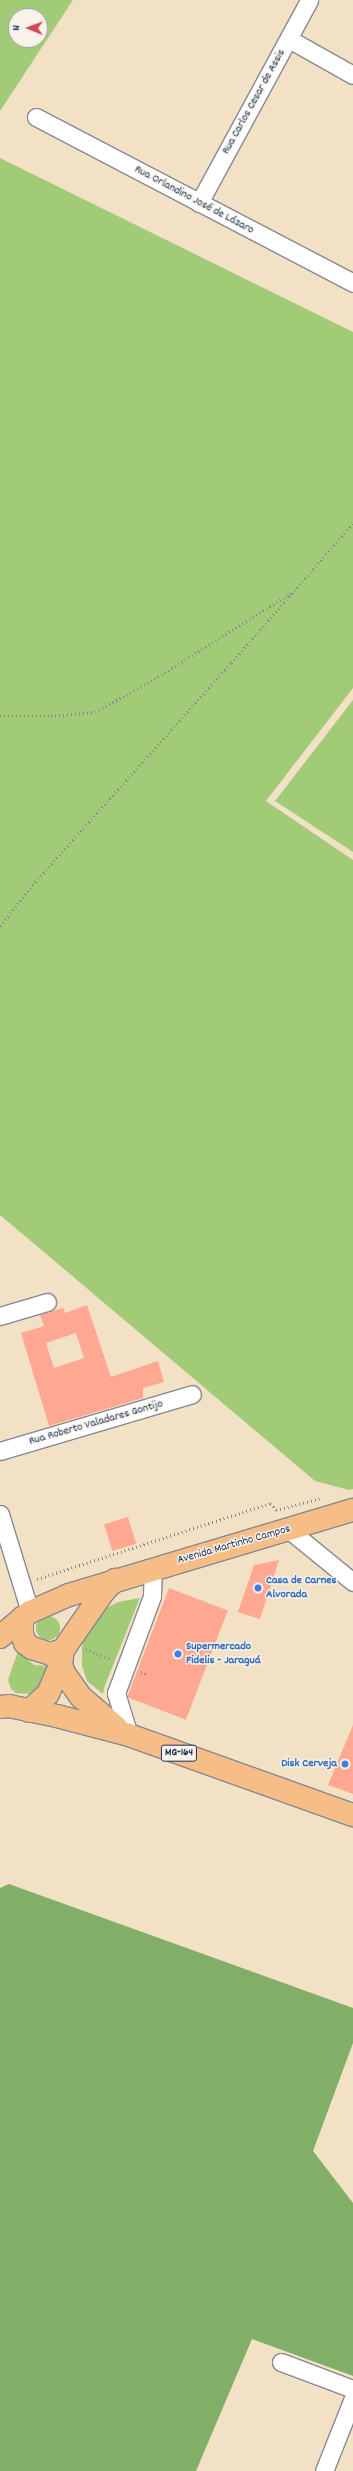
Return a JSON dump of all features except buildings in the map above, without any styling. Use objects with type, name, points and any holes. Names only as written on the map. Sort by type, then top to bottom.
[{"type":"main road","name":"Avenida Martinho Campos","points":[[14,1624],[115,1580],[353,1510]]},
{"type":"main road","points":[[29,1711],[48,1694],[64,1652],[104,1591],[115,1580]]},
{"type":"main road","points":[[14,1624],[22,1634],[28,1646],[40,1652],[50,1654],[64,1652]]},
{"type":"main road","points":[[64,1652],[64,1673],[81,1697],[107,1721],[129,1735]]},
{"type":"main road","name":"MG-164","points":[[0,1707],[29,1711],[129,1735],[353,1815]]},
{"type":"street","name":"Rua Carlos Cesar de Assis","points":[[199,203],[289,39],[308,0]]},
{"type":"street","points":[[289,39],[353,75]]},
{"type":"street","name":"Rua Orlandino José de Lázaro","points":[[36,117],[353,283]]},
{"type":"street","points":[[0,1316],[46,1302]]},
{"type":"street","name":"Rua Roberto Valadares Gontijo","points":[[0,1451],[192,1394]]},
{"type":"street","points":[[0,1514],[14,1624]]},
{"type":"street","points":[[288,1529],[353,1582]]},
{"type":"street","points":[[129,1735],[116,1693],[125,1665],[152,1596],[153,1569]]},
{"type":"street","points":[[281,2362],[353,2389]]},
{"type":"street","points":[[324,2471],[353,2398]]},
{"type":"path","points":[[0,926],[35,882],[353,523]]},
{"type":"path","points":[[0,716],[51,716],[95,712],[151,681],[294,590]]},
{"type":"path","points":[[14,1624],[36,1580],[271,1503],[276,1510],[315,1498],[322,1499]]},
{"type":"path","points":[[64,1652],[125,1665],[147,1674]]},
{"type":"green space","points":[[0,0],[73,0],[48,38],[48,8],[8,8],[8,48],[41,48],[0,111]]},
{"type":"green space","points":[[0,158],[353,332],[353,688],[266,801],[353,860],[353,1489],[349,1490],[315,1481],[0,1215]]},
{"type":"green space","points":[[353,700],[353,852],[275,801]]},
{"type":"green space","points":[[140,1598],[104,1688],[103,1694],[87,1681],[82,1666],[82,1647],[88,1628],[101,1611],[118,1602]]},
{"type":"green space","points":[[43,1616],[53,1616],[60,1623],[60,1633],[53,1640],[43,1640],[36,1633],[36,1623]]},
{"type":"green space","points":[[18,1651],[34,1665],[48,1666],[44,1681],[35,1692],[29,1694],[16,1693],[11,1689],[8,1680]]},
{"type":"green space","points":[[9,1884],[353,2008],[353,2043],[313,2151],[353,2203],[353,2376],[252,2339],[196,2471],[0,2471],[0,1888]]},
{"type":"place","name":"Casa de Carnes Alvorada","points":[[258,1588]]},
{"type":"place","name":"Supermercado Fidelis - Jaraguá","points":[[178,1654]]},
{"type":"place","name":"Disk Cerveja","points":[[345,1764]]}]
